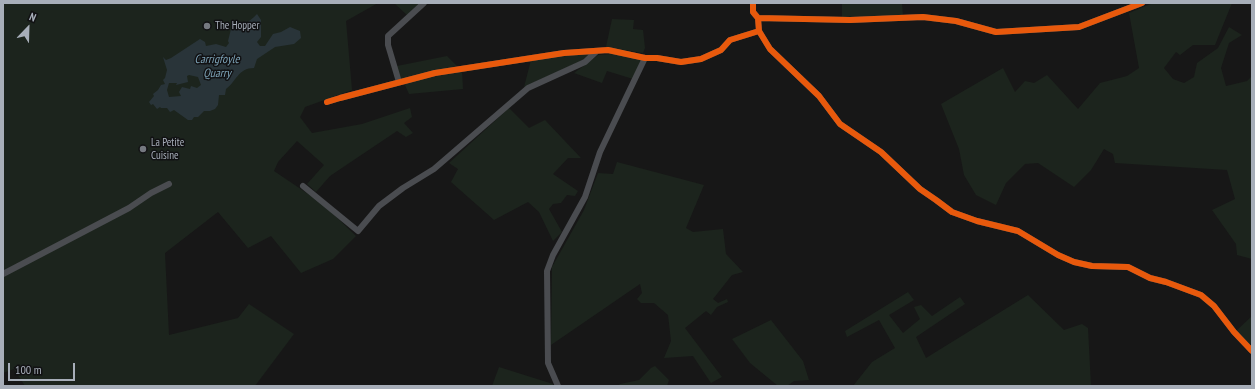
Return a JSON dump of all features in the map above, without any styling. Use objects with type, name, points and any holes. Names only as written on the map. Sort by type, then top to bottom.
[{"type":"street","points":[[399,82],[388,45],[388,36],[424,3]]},
{"type":"street","points":[[753,3],[753,12],[758,18],[759,32],[770,49],[819,96],[840,124],[881,152],[920,189],[952,212],[977,221],[1018,231],[1058,255],[1074,262],[1098,267],[1128,267],[1150,278],[1202,295],[1214,306],[1234,332],[1252,351]]},
{"type":"street","points":[[758,18],[850,20],[923,17],[956,21],[996,32],[1079,27],[1142,3]]},
{"type":"street","points":[[327,102],[399,82],[504,61],[564,53],[608,50],[645,58],[657,58],[681,62],[701,59],[721,50],[730,40],[759,32]]},
{"type":"street","points":[[303,186],[358,231],[378,206],[403,188],[434,169],[528,88],[585,62],[597,51]]},
{"type":"street","points":[[558,386],[548,363],[547,271],[553,255],[585,197],[600,152],[645,58]]},
{"type":"street","points":[[3,274],[129,208],[151,193],[169,184]]},
{"type":"shaded area","points":[[3,3],[378,3],[346,21],[352,90],[305,107],[300,117],[312,133],[362,124],[410,108],[412,117],[404,123],[413,133],[406,137],[397,131],[330,176],[316,192],[307,184],[324,165],[297,141],[278,162],[274,171],[323,204],[356,236],[333,259],[301,273],[271,236],[248,248],[218,212],[165,253],[169,335],[238,318],[249,304],[294,334],[255,386],[25,386],[14,369],[3,373]]},
{"type":"shaded area","points":[[394,3],[421,3],[407,15]]},
{"type":"shaded area","points":[[842,3],[902,3],[903,16],[842,17]]},
{"type":"shaded area","points":[[1153,3],[1232,3],[1215,45],[1193,45],[1180,55],[1176,52],[1164,68],[1173,79],[1184,83],[1194,77],[1197,63],[1218,48],[1229,27],[1242,35],[1229,43],[1221,68],[1226,86],[1247,81],[1252,76],[1252,259],[1237,255],[1236,244],[1212,210],[1235,199],[1227,170],[1115,163],[1113,154],[1104,149],[1091,170],[1074,187],[1038,163],[1025,164],[1006,183],[996,205],[976,195],[964,175],[959,149],[941,104],[1003,68],[1015,92],[1025,81],[1034,83],[1047,75],[1078,109],[1100,83],[1127,76],[1139,68],[1129,13]]},
{"type":"shaded area","points":[[612,19],[634,20],[633,29],[643,30],[645,48],[643,53],[606,47]]},
{"type":"shaded area","points":[[591,53],[583,60],[524,87],[531,60]]},
{"type":"shaded area","points":[[612,54],[641,60],[633,79],[607,71],[602,83],[574,73],[598,55]]},
{"type":"shaded area","points":[[447,56],[457,66],[402,79],[397,73],[397,66]]},
{"type":"shaded area","points":[[462,71],[463,89],[409,94],[404,83]]},
{"type":"shaded area","points":[[509,108],[529,128],[545,120],[581,158],[568,158],[553,174],[578,191],[575,196],[567,195],[561,203],[553,204],[549,209],[562,232],[553,241],[539,212],[528,202],[494,220],[451,182],[458,169],[449,163]]},
{"type":"shaded area","points":[[617,162],[704,185],[686,228],[693,232],[723,229],[726,254],[743,272],[732,275],[713,299],[718,303],[727,299],[728,302],[717,307],[711,315],[706,311],[685,328],[722,377],[711,383],[693,356],[664,358],[671,341],[668,315],[654,303],[641,303],[637,299],[642,293],[640,284],[551,345],[552,267],[584,210],[598,173],[613,174]]},
{"type":"shaded area","points":[[908,292],[914,300],[889,315],[903,333],[920,319],[914,307],[921,305],[932,316],[960,297],[965,304],[916,337],[926,358],[1028,295],[1064,330],[1082,324],[1088,328],[1091,386],[853,386],[872,362],[895,348],[879,320],[847,337],[845,331]]},
{"type":"shaded area","points":[[1252,316],[1252,342],[1249,345],[1236,331]]},
{"type":"shaded area","points":[[771,320],[803,361],[809,380],[794,381],[787,386],[778,386],[750,363],[732,339]]},
{"type":"shaded area","points":[[655,366],[669,380],[667,386],[618,386],[620,384],[639,380]]},
{"type":"shaded area","points":[[499,367],[553,384],[553,386],[492,386]]},
{"type":"water","name":"Carrigfoyle Quarry","points":[[257,14],[261,20],[261,37],[257,42],[260,46],[265,46],[273,34],[290,27],[300,31],[301,38],[294,44],[275,47],[257,59],[254,68],[244,70],[226,89],[225,95],[219,95],[218,105],[215,109],[204,111],[192,120],[188,120],[174,110],[170,112],[167,108],[160,107],[157,109],[153,104],[151,105],[149,102],[154,96],[153,94],[161,85],[165,84],[163,80],[167,70],[163,57],[166,60],[171,58],[200,39],[205,42],[206,46],[216,44],[226,47],[229,43],[228,41],[231,29],[251,20]],"holes":[[[189,75],[198,77],[201,85],[197,88],[191,86],[190,89],[182,87],[179,92],[181,96],[169,97],[167,90],[169,83],[177,83],[176,85],[188,82],[187,76]]]},
{"type":"cycle path","points":[[753,3],[753,12],[758,18],[759,31],[770,49],[819,96],[840,124],[881,152],[920,189],[952,212],[977,221],[1018,231],[1058,255],[1074,262],[1092,266],[1128,267],[1150,278],[1166,282],[1201,295],[1214,306],[1234,332],[1252,351]]},
{"type":"cycle path","points":[[758,18],[850,20],[923,17],[956,21],[996,32],[1079,27],[1142,3]]},
{"type":"cycle path","points":[[327,102],[435,73],[564,53],[608,50],[645,58],[657,58],[681,62],[701,59],[721,50],[730,40],[759,31]]},
{"type":"place","name":"The Hopper","points":[[207,26]]},
{"type":"place","name":"La Petite Cuisine","points":[[143,149]]}]
